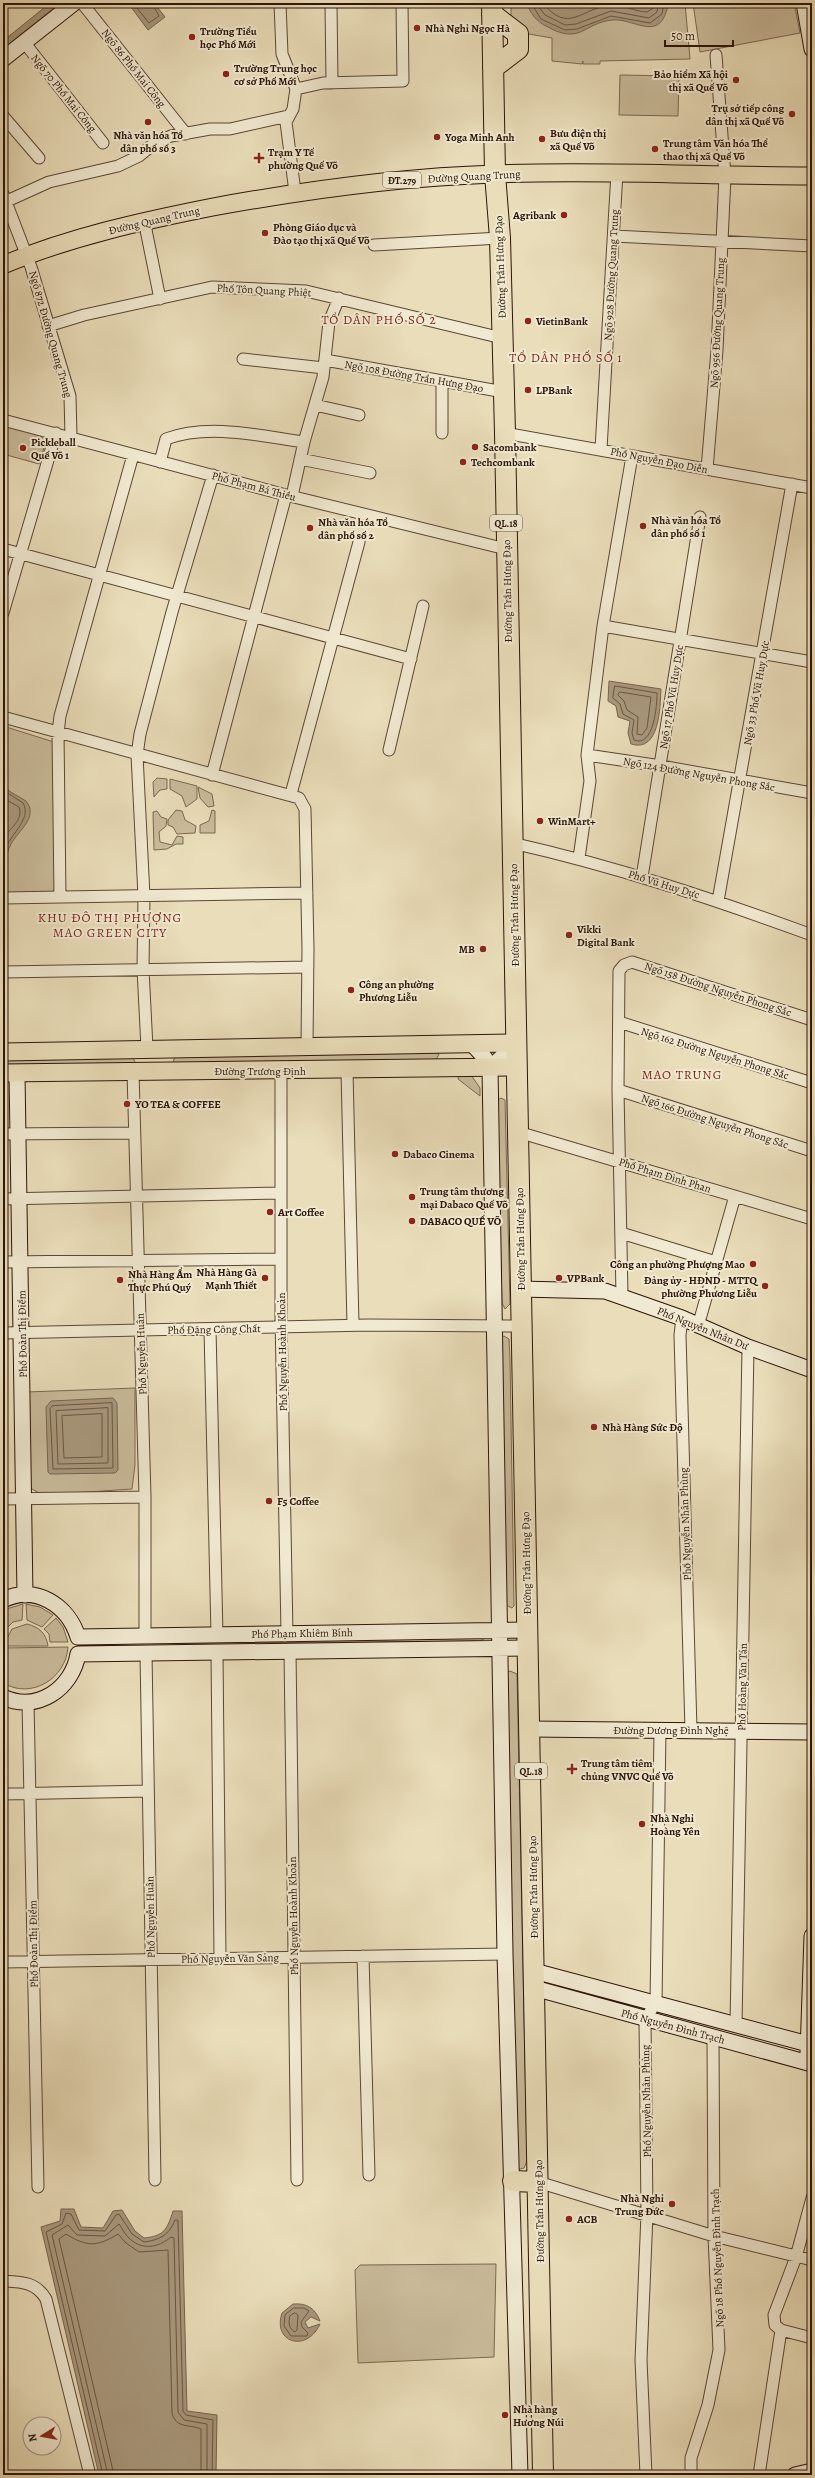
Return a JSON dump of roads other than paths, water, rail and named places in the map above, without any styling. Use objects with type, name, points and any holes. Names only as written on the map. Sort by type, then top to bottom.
[{"type":"highway","name":"Đường Trần Hưng Đạo","points":[[492,8],[518,34],[518,49],[493,68],[495,174],[500,238],[505,433],[543,2475]]},
{"type":"highway","points":[[513,2181],[538,2182]]},
{"type":"main road","name":"Đường Quang Trung","points":[[3,265],[85,237],[144,220],[295,192],[348,184],[495,174],[617,172],[725,176],[812,176]]},
{"type":"main road","points":[[3,1052],[147,1048],[473,1045],[516,1043]]},
{"type":"main road","points":[[140,1072],[147,1048]]},
{"type":"main road","name":"Đường Trương Định","points":[[10,1073],[347,1071],[517,1068]]},
{"type":"street","points":[[3,59],[74,3]]},
{"type":"street","name":"Ngõ 86 Phố Mai Công","points":[[82,3],[186,134]]},
{"type":"street","points":[[280,3],[282,54],[296,89],[293,109],[286,122],[295,192]]},
{"type":"street","points":[[331,3],[332,83]]},
{"type":"street","points":[[296,89],[332,83],[403,81],[402,3]]},
{"type":"street","points":[[807,12],[812,49]]},
{"type":"street","name":"Ngõ 70 Phố Mai Công","points":[[24,42],[103,143]]},
{"type":"street","name":"Ngõ 956 Đường Quang Trung","points":[[707,470],[717,350],[725,176],[716,55]]},
{"type":"street","points":[[3,116],[39,158]]},
{"type":"street","points":[[5,197],[49,182],[118,166],[139,156],[156,142],[171,136],[210,129],[230,129],[288,116]]},
{"type":"street","name":"Ngõ 928 Đường Quang Trung","points":[[601,449],[617,172]]},
{"type":"street","name":"Ngõ 872 Đường Quang Trung","points":[[5,197],[27,256],[70,396],[71,437]]},
{"type":"street","points":[[144,220],[160,300]]},
{"type":"street","points":[[614,236],[722,240],[812,246]]},
{"type":"street","points":[[374,245],[500,238]]},
{"type":"street","name":"Phố Tôn Quang Phiệt","points":[[48,326],[84,315],[160,300],[212,287],[306,291],[502,338]]},
{"type":"street","points":[[212,775],[255,616],[315,405],[325,364],[329,322],[339,298]]},
{"type":"street","name":"Ngõ 108 Đường Trần Hưng Đạo","points":[[243,359],[325,364],[504,392]]},
{"type":"street","points":[[442,382],[442,433]]},
{"type":"street","points":[[315,405],[359,415]]},
{"type":"street","name":"Phố Phạm Bá Thiều","points":[[3,420],[289,496],[506,549]]},
{"type":"street","points":[[160,462],[166,439],[179,434],[227,432],[304,442]]},
{"type":"street","points":[[3,613],[19,553],[56,433]]},
{"type":"street","name":"Phố Nguyễn Đạo Diễn","points":[[505,433],[812,488]]},
{"type":"street","points":[[60,897],[58,733],[60,716],[133,455]]},
{"type":"street","points":[[579,858],[590,780],[587,755],[603,626],[632,456]]},
{"type":"street","points":[[300,459],[370,473]]},
{"type":"street","points":[[147,1048],[143,969],[144,896],[137,755],[140,734],[176,596],[213,475]]},
{"type":"street","name":"Ngõ 33 Phố Vũ Huy Dực","points":[[718,900],[792,484]]},
{"type":"street","name":"Ngõ 17 Phố Vũ Huy Dực","points":[[642,877],[700,517]]},
{"type":"street","points":[[291,794],[359,542]]},
{"type":"street","points":[[3,550],[255,616],[333,639],[411,659]]},
{"type":"street","points":[[389,750],[423,606]]},
{"type":"street","points":[[603,626],[763,652],[812,662]]},
{"type":"street","points":[[3,717],[137,755],[291,794],[299,798],[305,809],[308,967],[307,1046]]},
{"type":"street","name":"Ngõ 124 Đường Nguyễn Phong Sắc","points":[[587,755],[661,766],[812,793]]},
{"type":"street","name":"Phố Vũ Huy Dực","points":[[512,844],[579,858],[718,900],[812,935]]},
{"type":"street","points":[[3,898],[307,893]]},
{"type":"street","name":"Ngõ 158 Đường Nguyễn Phong Sắc","points":[[619,1022],[619,971],[624,965],[632,962],[812,1020]]},
{"type":"street","points":[[3,972],[308,967]]},
{"type":"street","points":[[619,1022],[618,1090],[622,1296]]},
{"type":"street","name":"Ngõ 162 Đường Nguyễn Phong Sắc","points":[[619,1022],[812,1083]]},
{"type":"street","points":[[490,1068],[516,1043]]},
{"type":"street","points":[[473,1045],[485,1058],[490,1068],[499,1648],[520,2475]]},
{"type":"street","name":"Phố Nguyễn Hoành Khoản","points":[[281,1071],[280,1259],[287,1633]]},
{"type":"street","points":[[347,1071],[353,1325]]},
{"type":"street","name":"Phố Nguyễn Huân","points":[[140,1072],[134,1133],[145,1497],[145,1636]]},
{"type":"street","name":"Phố Đoàn Thị Điểm","points":[[10,1073],[18,1134],[26,1595]]},
{"type":"street","name":"Ngõ 166 Đường Nguyễn Phong Sắc","points":[[618,1090],[812,1151]]},
{"type":"street","name":"Phố Phạm Đình Phan","points":[[518,1132],[620,1160],[812,1219]]},
{"type":"street","points":[[3,1134],[134,1133]]},
{"type":"street","points":[[3,1198],[280,1193]]},
{"type":"street","points":[[698,1326],[735,1196]]},
{"type":"street","points":[[621,1234],[716,1262]]},
{"type":"street","points":[[3,1262],[138,1262],[280,1259]]},
{"type":"street","name":"Phố Nguyễn Nhân Dư","points":[[520,1289],[597,1290],[622,1296],[682,1318],[748,1347],[812,1370]]},
{"type":"street","name":"Phố Nguyễn Nhân Phùng","points":[[682,1318],[680,1335],[691,1730]]},
{"type":"street","name":"Phố Đặng Công Chất","points":[[3,1333],[210,1330],[353,1325],[521,1326]]},
{"type":"street","points":[[210,1330],[217,1635]]},
{"type":"street","name":"Phố Hoàng Văn Tán","points":[[736,2026],[748,1347]]},
{"type":"street","points":[[3,1499],[145,1497]]},
{"type":"street","points":[[3,1600],[26,1595]]},
{"type":"street","name":"Phố Phạm Khiêm Bính","points":[[26,1595],[47,1599],[61,1608],[72,1621],[78,1637],[499,1630],[527,1639]]},
{"type":"street","name":"Phố Phạm Khiêm Bính","points":[[28,1702],[44,1698],[62,1687],[74,1671],[78,1654],[499,1648],[527,1639]]},
{"type":"street","name":"Phố Nguyễn Hoành Khoản","points":[[290,1651],[297,2180]]},
{"type":"street","points":[[217,1652],[220,1958]]},
{"type":"street","name":"Phố Nguyễn Huân","points":[[146,1654],[155,2180]]},
{"type":"street","points":[[3,1697],[28,1702]]},
{"type":"street","name":"Phố Đoàn Thị Điểm","points":[[28,1702],[38,2187]]},
{"type":"street","name":"Đường Dương Đình Nghệ","points":[[530,1729],[812,1732]]},
{"type":"street","points":[[645,2019],[656,2003],[660,1730]]},
{"type":"street","points":[[3,1794],[148,1791]]},
{"type":"street","points":[[810,2063],[812,1936]]},
{"type":"street","name":"Phố Nguyễn Văn Sảng","points":[[3,1962],[506,1954]]},
{"type":"street","points":[[363,1956],[369,2175]]},
{"type":"street","name":"Phố Nguyễn Đình Trạch","points":[[534,1980],[656,2003],[810,2045]]},
{"type":"street","name":"Phố Nguyễn Đình Trạch","points":[[534,1980],[645,2019],[810,2063]]},
{"type":"street","name":"Phố Nguyễn Nhân Phùng","points":[[645,2019],[647,2214],[641,2360],[646,2475]]},
{"type":"street","name":"Ngõ 18 Phố Nguyễn Đình Trạch","points":[[691,2475],[691,2458],[708,2406],[718,2356],[719,2331],[714,2236],[713,2037]]},
{"type":"street","points":[[538,2182],[647,2214],[714,2236],[812,2260]]},
{"type":"street","points":[[812,2198],[796,2257],[774,2315],[775,2325],[781,2330],[812,2338]]},
{"type":"street","points":[[3,2281],[27,2282],[36,2286],[46,2299],[90,2475]]},
{"type":"street","points":[[759,2475],[781,2330]]},
{"type":"street","points":[[794,2475],[812,2471]]},
{"type":"water","points":[[50,3],[60,3],[3,49],[3,41]]},
{"type":"water","points":[[128,3],[154,3],[165,17],[148,30]]},
{"type":"water","points":[[527,3],[668,3],[668,5],[664,17],[659,24],[653,26],[646,26],[621,20],[612,20],[594,25],[575,34],[567,34],[558,32],[539,22],[530,10]]},
{"type":"water","points":[[609,681],[661,689],[659,717],[653,735],[648,742],[641,745],[631,744],[628,733],[630,721],[618,717],[616,706],[608,701]]},
{"type":"water","points":[[3,782],[9,791],[26,801],[30,813],[26,824],[11,844],[3,864]]},
{"type":"water","points":[[113,1398],[117,1403],[118,1470],[115,1473],[50,1474],[48,1472],[46,1407],[51,1401]]},
{"type":"water","points":[[61,2209],[74,2209],[81,2227],[103,2228],[113,2211],[122,2210],[135,2231],[144,2238],[160,2234],[169,2223],[173,2211],[182,2211],[187,2411],[217,2415],[216,2475],[99,2475],[41,2227],[60,2221]]},
{"type":"water","points":[[293,2304],[302,2304],[310,2307],[316,2313],[320,2321],[311,2317],[305,2322],[308,2328],[320,2324],[314,2333],[307,2339],[292,2341],[286,2337],[282,2331],[280,2323],[282,2313]]},
{"type":"place","name":"Nhà Nghỉ Ngọc Hà","points":[[417,28]]},
{"type":"place","name":"Trường Tiểu học Phố Mới","points":[[192,37]]},
{"type":"place","name":"Trường Trung học cơ sở Phố Mới","points":[[226,74]]},
{"type":"place","name":"Bảo hiểm Xã hội thị xã Quế Võ","points":[[736,80]]},
{"type":"place","name":"Trụ sở tiếp công dân thị xã Quế Võ","points":[[792,114]]},
{"type":"place","name":"Nhà văn hóa Tổ dân phố số 3","points":[[148,122]]},
{"type":"place","name":"Yoga Minh Anh","points":[[437,137]]},
{"type":"place","name":"Bưu điện thị xã Quế Võ","points":[[542,139]]},
{"type":"place","name":"Trung tâm Văn hóa Thể thao thị xã Quế Võ","points":[[655,149]]},
{"type":"place","name":"Trạm Y Tế phường Quế Võ","points":[[259,158]]},
{"type":"place","name":"Agribank","points":[[564,215]]},
{"type":"place","name":"Phòng Giáo dục và Đào tạo thị xã Quế Võ","points":[[265,233]]},
{"type":"place","name":"VietinBank","points":[[528,321]]},
{"type":"place","name":"LPBank","points":[[528,390]]},
{"type":"place","name":"Sacombank","points":[[475,447]]},
{"type":"place","name":"Pickleball Quế Võ 1","points":[[23,448]]},
{"type":"place","name":"Techcombank","points":[[463,462]]},
{"type":"place","name":"Nhà văn hóa Tổ dân phố số 1","points":[[643,526]]},
{"type":"place","name":"Nhà văn hóa Tổ dân phố số 2","points":[[310,528]]},
{"type":"place","name":"WinMart+","points":[[540,821]]},
{"type":"place","name":"Vikki Digital Bank","points":[[569,935]]},
{"type":"place","name":"MB","points":[[483,949]]},
{"type":"place","name":"Công an phường Phương Liễu","points":[[351,990]]},
{"type":"place","name":"YO TEA & COFFEE","points":[[127,1104]]},
{"type":"place","name":"Dabaco Cinema","points":[[395,1154]]},
{"type":"place","name":"Trung tâm thương mại Dabaco Quế Võ","points":[[412,1197]]},
{"type":"place","name":"Art Coffee","points":[[270,1212]]},
{"type":"place","name":"DABACO QUẾ VÕ","points":[[412,1221]]},
{"type":"place","name":"Công an phường Phượng Mao","points":[[753,1264]]},
{"type":"place","name":"Nhà Hàng Gà Mạnh Thiết","points":[[265,1278]]},
{"type":"place","name":"VPBank","points":[[559,1278]]},
{"type":"place","name":"Nhà Hàng Ẩm Thực Phú Quý","points":[[120,1280]]},
{"type":"place","name":"Đảng ủy - HĐND - MTTQ phường Phương Liễu","points":[[765,1286]]},
{"type":"place","name":"Nhà Hàng Sức Độ","points":[[594,1427]]},
{"type":"place","name":"F5 Coffee","points":[[269,1501]]},
{"type":"place","name":"Trung tâm tiêm chủng VNVC Quế Võ","points":[[572,1769]]},
{"type":"place","name":"Nhà Nghỉ Hoàng Yên","points":[[642,1824]]},
{"type":"place","name":"Nhà Nghỉ Trung Đức","points":[[672,2204]]},
{"type":"place","name":"ACB","points":[[569,2219]]},
{"type":"place","name":"Nhà hàng Hương Núi","points":[[505,2415]]},
{"type":"district","name":"TỔ DÂN PHỐ SỐ 2","points":[[379,319]]},
{"type":"district","name":"TỔ DÂN PHỐ SỐ 1","points":[[566,357]]},
{"type":"district","name":"KHU ĐÔ THỊ PHƯỢNG MAO GREEN CITY","points":[[110,924]]},
{"type":"district","name":"MAO TRUNG","points":[[682,1074]]}]
